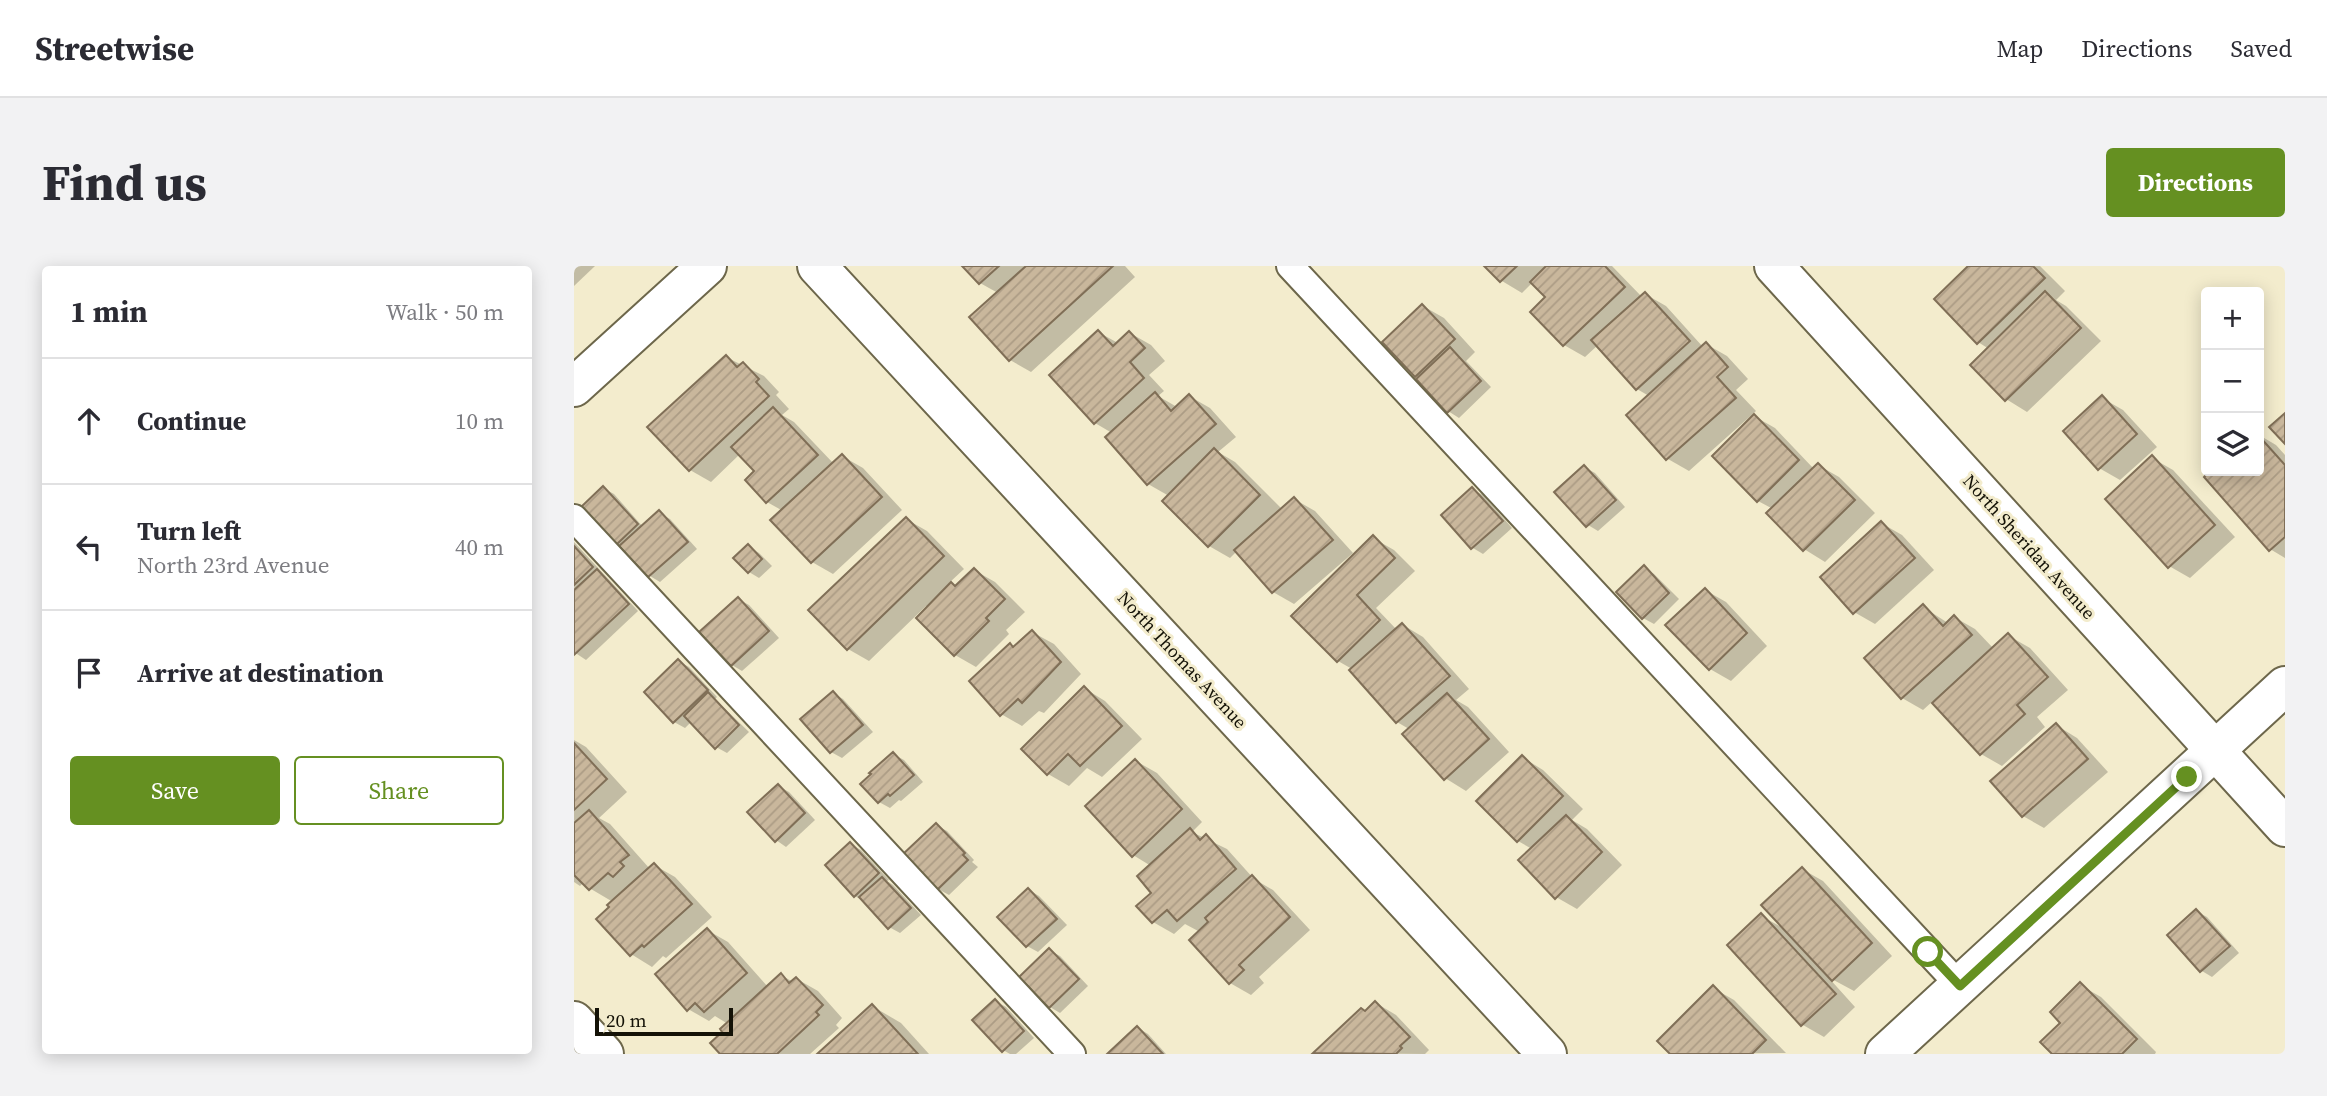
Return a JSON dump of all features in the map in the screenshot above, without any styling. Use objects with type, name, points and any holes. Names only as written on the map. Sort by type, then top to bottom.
[{"type":"street","points":[[574,387],[707,266]]},
{"type":"street","name":"North Thomas Avenue","points":[[817,266],[1547,1054]]},
{"type":"street","name":"North Sheridan Avenue","points":[[1774,266],[2285,827]]},
{"type":"street","points":[[1885,1054],[2285,686]]},
{"type":"street","points":[[574,1021],[604,1054]]},
{"type":"lane","points":[[1290,266],[1960,986]]},
{"type":"lane","points":[[574,518],[1072,1054]]},
{"type":"building","points":[[962,266],[999,266],[979,284]]},
{"type":"building","points":[[1026,266],[1113,266],[1009,361],[969,317]]},
{"type":"building","points":[[1484,266],[1517,266],[1500,282]]},
{"type":"building","points":[[1546,266],[1605,266],[1625,287],[1563,346],[1530,312],[1545,297],[1530,282]]},
{"type":"building","points":[[1968,266],[2033,266],[2045,278],[1977,344],[1934,299]]},
{"type":"building","points":[[2045,291],[2081,328],[2005,401],[1970,365]]},
{"type":"building","points":[[1645,292],[1690,341],[1636,390],[1591,340]]},
{"type":"building","points":[[1422,304],[1455,339],[1415,377],[1382,342]]},
{"type":"building","points":[[1098,330],[1113,346],[1129,331],[1145,348],[1130,362],[1144,378],[1094,424],[1049,375]]},
{"type":"building","points":[[1706,342],[1728,367],[1717,377],[1736,398],[1666,460],[1626,415]]},
{"type":"building","points":[[1450,347],[1481,381],[1447,413],[1416,379]]},
{"type":"building","points":[[726,355],[737,367],[743,362],[759,379],[756,382],[769,396],[689,471],[647,427]]},
{"type":"building","points":[[1155,392],[1171,411],[1189,394],[1216,424],[1147,485],[1105,437]]},
{"type":"building","points":[[2102,395],[2137,434],[2098,470],[2063,431]]},
{"type":"building","points":[[773,407],[818,455],[766,503],[745,480],[754,471],[731,447]]},
{"type":"building","points":[[2285,413],[2285,444],[2269,427]]},
{"type":"building","points":[[1754,414],[1799,460],[1757,502],[1712,456]]},
{"type":"building","points":[[2264,442],[2285,465],[2285,537],[2269,551],[2204,477],[2264,476]]},
{"type":"building","points":[[1214,448],[1260,495],[1208,547],[1162,501]]},
{"type":"building","points":[[842,454],[882,497],[811,563],[770,520]]},
{"type":"building","points":[[2152,455],[2215,525],[2168,568],[2105,499]]},
{"type":"building","points":[[1818,463],[1855,500],[1803,551],[1766,513]]},
{"type":"building","points":[[1584,465],[1616,500],[1586,527],[1554,492]]},
{"type":"building","points":[[603,486],[638,524],[616,545],[581,507]]},
{"type":"building","points":[[1472,487],[1503,521],[1471,549],[1441,515]]},
{"type":"building","points":[[1294,497],[1333,540],[1272,593],[1234,550]]},
{"type":"building","points":[[659,510],[688,542],[648,577],[619,546]]},
{"type":"building","points":[[906,517],[944,556],[847,650],[808,610]]},
{"type":"building","points":[[1881,521],[1915,558],[1853,614],[1820,577]]},
{"type":"building","points":[[1373,535],[1395,558],[1357,595],[1380,620],[1337,662],[1291,616]]},
{"type":"building","points":[[748,544],[762,559],[748,573],[733,558]]},
{"type":"building","points":[[574,546],[593,567],[574,585]]},
{"type":"building","points":[[1644,565],[1669,593],[1642,619],[1616,592]]},
{"type":"building","points":[[974,568],[1005,599],[986,618],[989,621],[954,656],[916,618],[951,582],[955,586]]},
{"type":"building","points":[[597,569],[629,604],[574,655],[574,590]]},
{"type":"building","points":[[1705,588],[1747,633],[1709,670],[1665,625]]},
{"type":"building","points":[[738,597],[769,631],[731,666],[699,632]]},
{"type":"building","points":[[1923,604],[1943,626],[1954,615],[1972,635],[1901,699],[1864,658]]},
{"type":"building","points":[[1402,623],[1450,676],[1396,723],[1349,670]]},
{"type":"building","points":[[1032,630],[1061,662],[1022,703],[1018,699],[1000,716],[969,681],[1010,643],[1013,647]]},
{"type":"building","points":[[2008,633],[2048,677],[2017,705],[2025,714],[1980,755],[1932,703]]},
{"type":"building","points":[[678,659],[708,690],[673,723],[644,692]]},
{"type":"building","points":[[1084,686],[1122,726],[1080,766],[1068,754],[1047,775],[1021,749]]},
{"type":"building","points":[[833,691],[863,725],[830,753],[800,719]]},
{"type":"building","points":[[708,692],[739,725],[715,749],[684,716]]},
{"type":"building","points":[[1447,693],[1489,739],[1444,780],[1402,734]]},
{"type":"building","points":[[2056,723],[2088,759],[2022,817],[1990,781]]},
{"type":"building","points":[[574,743],[607,779],[574,810]]},
{"type":"building","points":[[893,752],[914,775],[878,803],[860,784]]},
{"type":"building","points":[[1522,755],[1563,796],[1517,842],[1476,801]]},
{"type":"building","points":[[1135,759],[1182,809],[1132,857],[1085,806]]},
{"type":"building","points":[[778,784],[805,813],[775,842],[747,812]]},
{"type":"building","points":[[589,810],[629,855],[620,862],[624,866],[613,877],[608,873],[589,890],[574,875],[574,823]]},
{"type":"building","points":[[1566,815],[1602,852],[1555,899],[1518,860]]},
{"type":"building","points":[[936,823],[965,853],[963,855],[968,860],[937,890],[902,855]]},
{"type":"building","points":[[1190,828],[1200,840],[1206,834],[1236,869],[1177,921],[1167,910],[1152,923],[1136,906],[1151,893],[1137,876]]},
{"type":"building","points":[[850,842],[879,873],[854,897],[825,865]]},
{"type":"building","points":[[654,863],[692,904],[644,947],[642,945],[630,956],[596,919],[609,907],[607,905]]},
{"type":"building","points":[[1802,867],[1872,943],[1832,981],[1761,905]]},
{"type":"building","points":[[1252,875],[1290,917],[1239,965],[1244,970],[1229,984],[1189,940],[1208,922],[1205,918]]},
{"type":"building","points":[[882,877],[911,908],[888,929],[859,897]]},
{"type":"building","points":[[1028,888],[1057,919],[1026,947],[997,917]]},
{"type":"building","points":[[2196,909],[2230,946],[2200,972],[2167,935]]},
{"type":"building","points":[[1761,913],[1836,994],[1801,1026],[1727,945]]},
{"type":"building","points":[[707,928],[747,973],[704,1012],[695,1003],[687,1011],[655,974]]},
{"type":"building","points":[[1049,948],[1079,979],[1049,1008],[1019,977]]},
{"type":"building","points":[[781,973],[789,983],[796,977],[823,1005],[816,1012],[819,1015],[777,1054],[720,1054],[710,1043],[722,1032],[720,1029]]},
{"type":"building","points":[[2080,982],[2137,1039],[2122,1054],[2052,1054],[2040,1042],[2060,1023],[2050,1012]]},
{"type":"building","points":[[1713,985],[1766,1040],[1752,1054],[1670,1054],[1657,1041]]},
{"type":"building","points":[[995,999],[1024,1031],[1002,1052],[972,1020]]},
{"type":"building","points":[[1375,1001],[1410,1037],[1396,1054],[1313,1053],[1361,1008],[1365,1011]]},
{"type":"building","points":[[872,1004],[918,1054],[817,1054]]},
{"type":"building","points":[[1137,1026],[1163,1054],[1107,1054]]},
{"type":"route","points":[[1928,952],[1960,986],[2187,777]]}]
